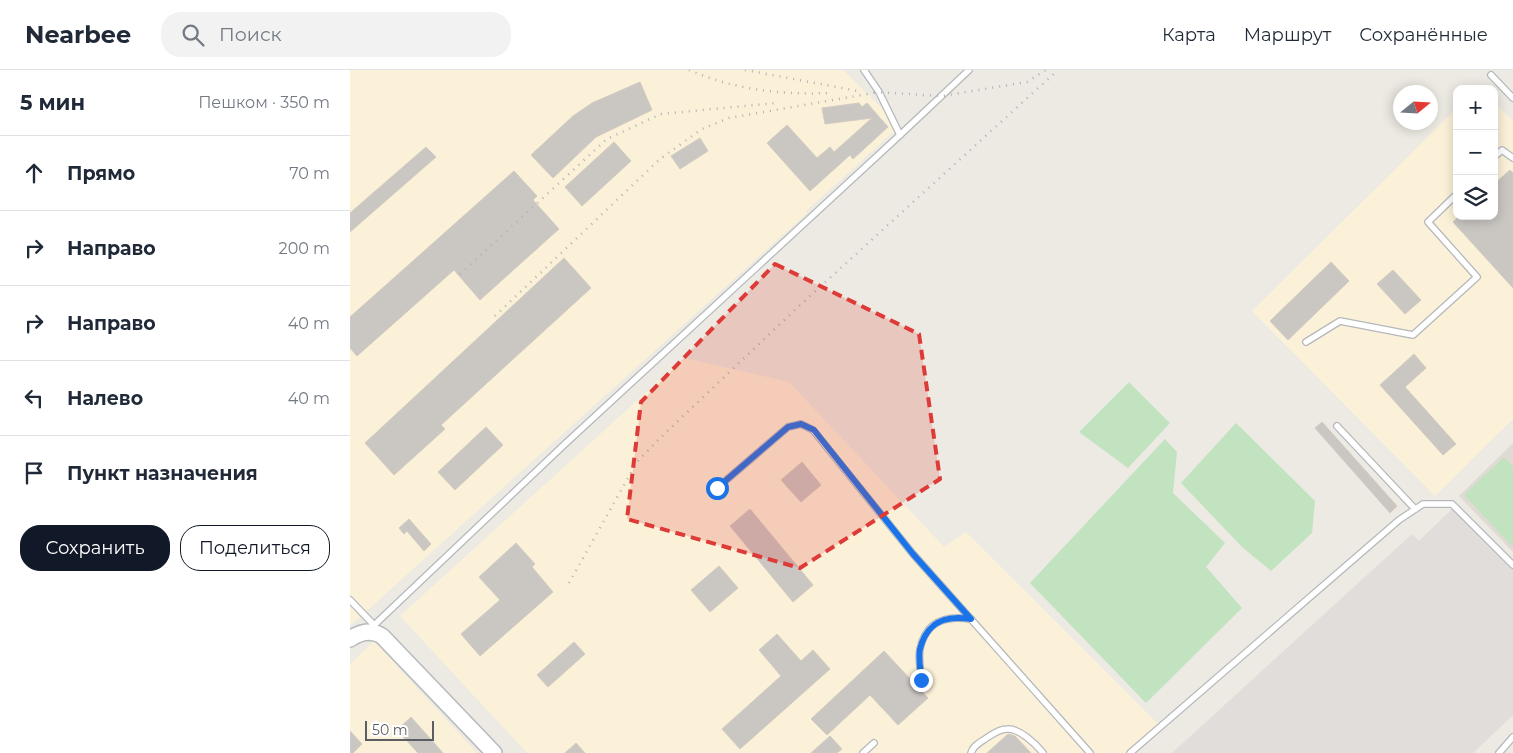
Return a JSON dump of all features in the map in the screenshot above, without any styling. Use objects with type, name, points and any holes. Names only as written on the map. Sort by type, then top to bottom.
[{"type":"street","points":[[350,639],[371,629],[382,636],[494,753]]},
{"type":"lane","points":[[864,70],[879,92],[900,135]]},
{"type":"lane","points":[[350,600],[371,629],[566,443],[969,70]]},
{"type":"lane","points":[[1491,75],[1513,98]]},
{"type":"lane","points":[[1498,154],[1502,150],[1513,158]]},
{"type":"lane","points":[[1306,342],[1340,321],[1413,335],[1477,277],[1428,222],[1453,198]]},
{"type":"lane","points":[[717,488],[788,427],[801,424],[809,427],[913,554],[1090,753]]},
{"type":"lane","points":[[1337,426],[1415,509]]},
{"type":"lane","points":[[1130,753],[1399,520],[1423,504],[1452,504],[1513,565]]},
{"type":"lane","points":[[921,680],[919,650],[927,633],[936,622],[946,617],[971,619]]},
{"type":"lane","points":[[971,753],[972,748],[982,740],[1008,728],[1019,732],[1043,753]]},
{"type":"lane","points":[[1499,753],[1513,737]]},
{"type":"lane","points":[[863,753],[874,743]]},
{"type":"highlighted area","points":[[775,264],[919,334],[940,479],[800,568],[627,519],[641,402]]},
{"type":"shaded area","points":[[350,70],[843,70],[900,126],[806,211],[807,213],[350,626]]},
{"type":"shaded area","points":[[1498,106],[1513,121],[1513,419],[1435,496],[1252,311],[1435,130],[1438,130],[1438,127],[1453,112],[1453,220],[1498,220]]},
{"type":"shaded area","points":[[684,358],[789,382],[944,547],[966,532],[1158,724],[1126,753],[527,753],[400,616]]},
{"type":"shaded area","points":[[1513,443],[1513,552],[1459,496]]},
{"type":"shaded area","points":[[1452,509],[1513,569],[1513,715],[1473,753],[1172,753],[1412,534],[1419,541]]},
{"type":"shaded area","points":[[374,641],[477,753],[350,753],[350,664]]},
{"type":"green space","points":[[1129,382],[1170,423],[1128,468],[1079,432]]},
{"type":"green space","points":[[1236,423],[1315,501],[1312,533],[1271,571],[1242,547],[1181,483]]},
{"type":"green space","points":[[1165,439],[1177,452],[1173,493],[1225,543],[1206,567],[1242,608],[1146,703],[1030,583]]},
{"type":"green space","points":[[1504,457],[1513,466],[1513,547],[1464,495]]},
{"type":"building","points":[[640,82],[652,110],[596,137],[553,178],[531,155],[573,116],[592,103]]},
{"type":"building","points":[[859,103],[862,107],[867,103],[888,127],[853,159],[850,155],[810,191],[767,143],[787,125],[817,158],[830,147],[834,152],[872,118],[825,124],[822,108]]},
{"type":"building","points":[[700,138],[708,151],[680,169],[671,156]]},
{"type":"building","points":[[614,142],[631,161],[582,206],[565,187]]},
{"type":"building","points":[[426,147],[436,157],[350,232],[350,213]]},
{"type":"building","points":[[1510,170],[1513,173],[1513,288],[1453,222],[1455,220],[1498,220],[1498,180]]},
{"type":"building","points":[[514,171],[537,196],[533,200],[559,229],[480,300],[454,270],[357,356],[350,348],[350,317]]},
{"type":"building","points":[[564,258],[591,288],[441,425],[445,429],[394,475],[365,443]]},
{"type":"building","points":[[1331,262],[1349,281],[1288,340],[1270,321]]},
{"type":"building","points":[[1393,270],[1421,300],[1405,314],[1377,284]]},
{"type":"building","points":[[1414,354],[1426,368],[1405,387],[1456,444],[1443,455],[1380,385]]},
{"type":"building","points":[[1322,422],[1397,506],[1390,513],[1315,428]]},
{"type":"building","points":[[486,427],[503,445],[455,490],[438,472]]},
{"type":"building","points":[[802,462],[821,485],[801,502],[781,480]]},
{"type":"building","points":[[750,509],[813,585],[793,602],[730,526]]},
{"type":"building","points":[[409,519],[431,544],[424,551],[407,531],[404,534],[399,528]]},
{"type":"building","points":[[516,543],[535,564],[532,567],[553,592],[480,656],[461,634],[500,600],[479,577]]},
{"type":"building","points":[[719,566],[738,588],[710,612],[691,590]]},
{"type":"building","points":[[777,634],[801,661],[813,650],[830,669],[740,749],[722,729],[781,676],[759,650]]},
{"type":"building","points":[[574,642],[585,654],[548,687],[537,675]]},
{"type":"building","points":[[884,651],[928,698],[898,725],[870,695],[827,735],[811,719]]},
{"type":"building","points":[[411,717],[443,753],[418,753],[397,730]]},
{"type":"building","points":[[350,731],[362,744],[353,753],[350,753]]},
{"type":"building","points":[[1008,734],[1015,736],[1031,753],[987,753]]},
{"type":"building","points":[[830,736],[842,749],[837,753],[811,753]]},
{"type":"building","points":[[576,743],[585,753],[565,753]]},
{"type":"railway","points":[[689,70],[741,87],[759,90],[794,93],[831,93]]},
{"type":"railway","points":[[745,70],[858,91]]},
{"type":"railway","points":[[874,92],[942,96],[1027,82],[1046,70]]},
{"type":"railway","points":[[569,583],[637,462],[798,307],[1058,70]]},
{"type":"railway","points":[[495,316],[660,159],[702,129],[729,118],[879,92]]},
{"type":"railway","points":[[460,274],[607,139],[661,114],[776,103]]},
{"type":"route","points":[[717,488],[788,427],[801,424],[814,430],[913,554],[971,619],[956,616],[946,617],[936,622],[927,633],[919,650],[921,680]]}]
